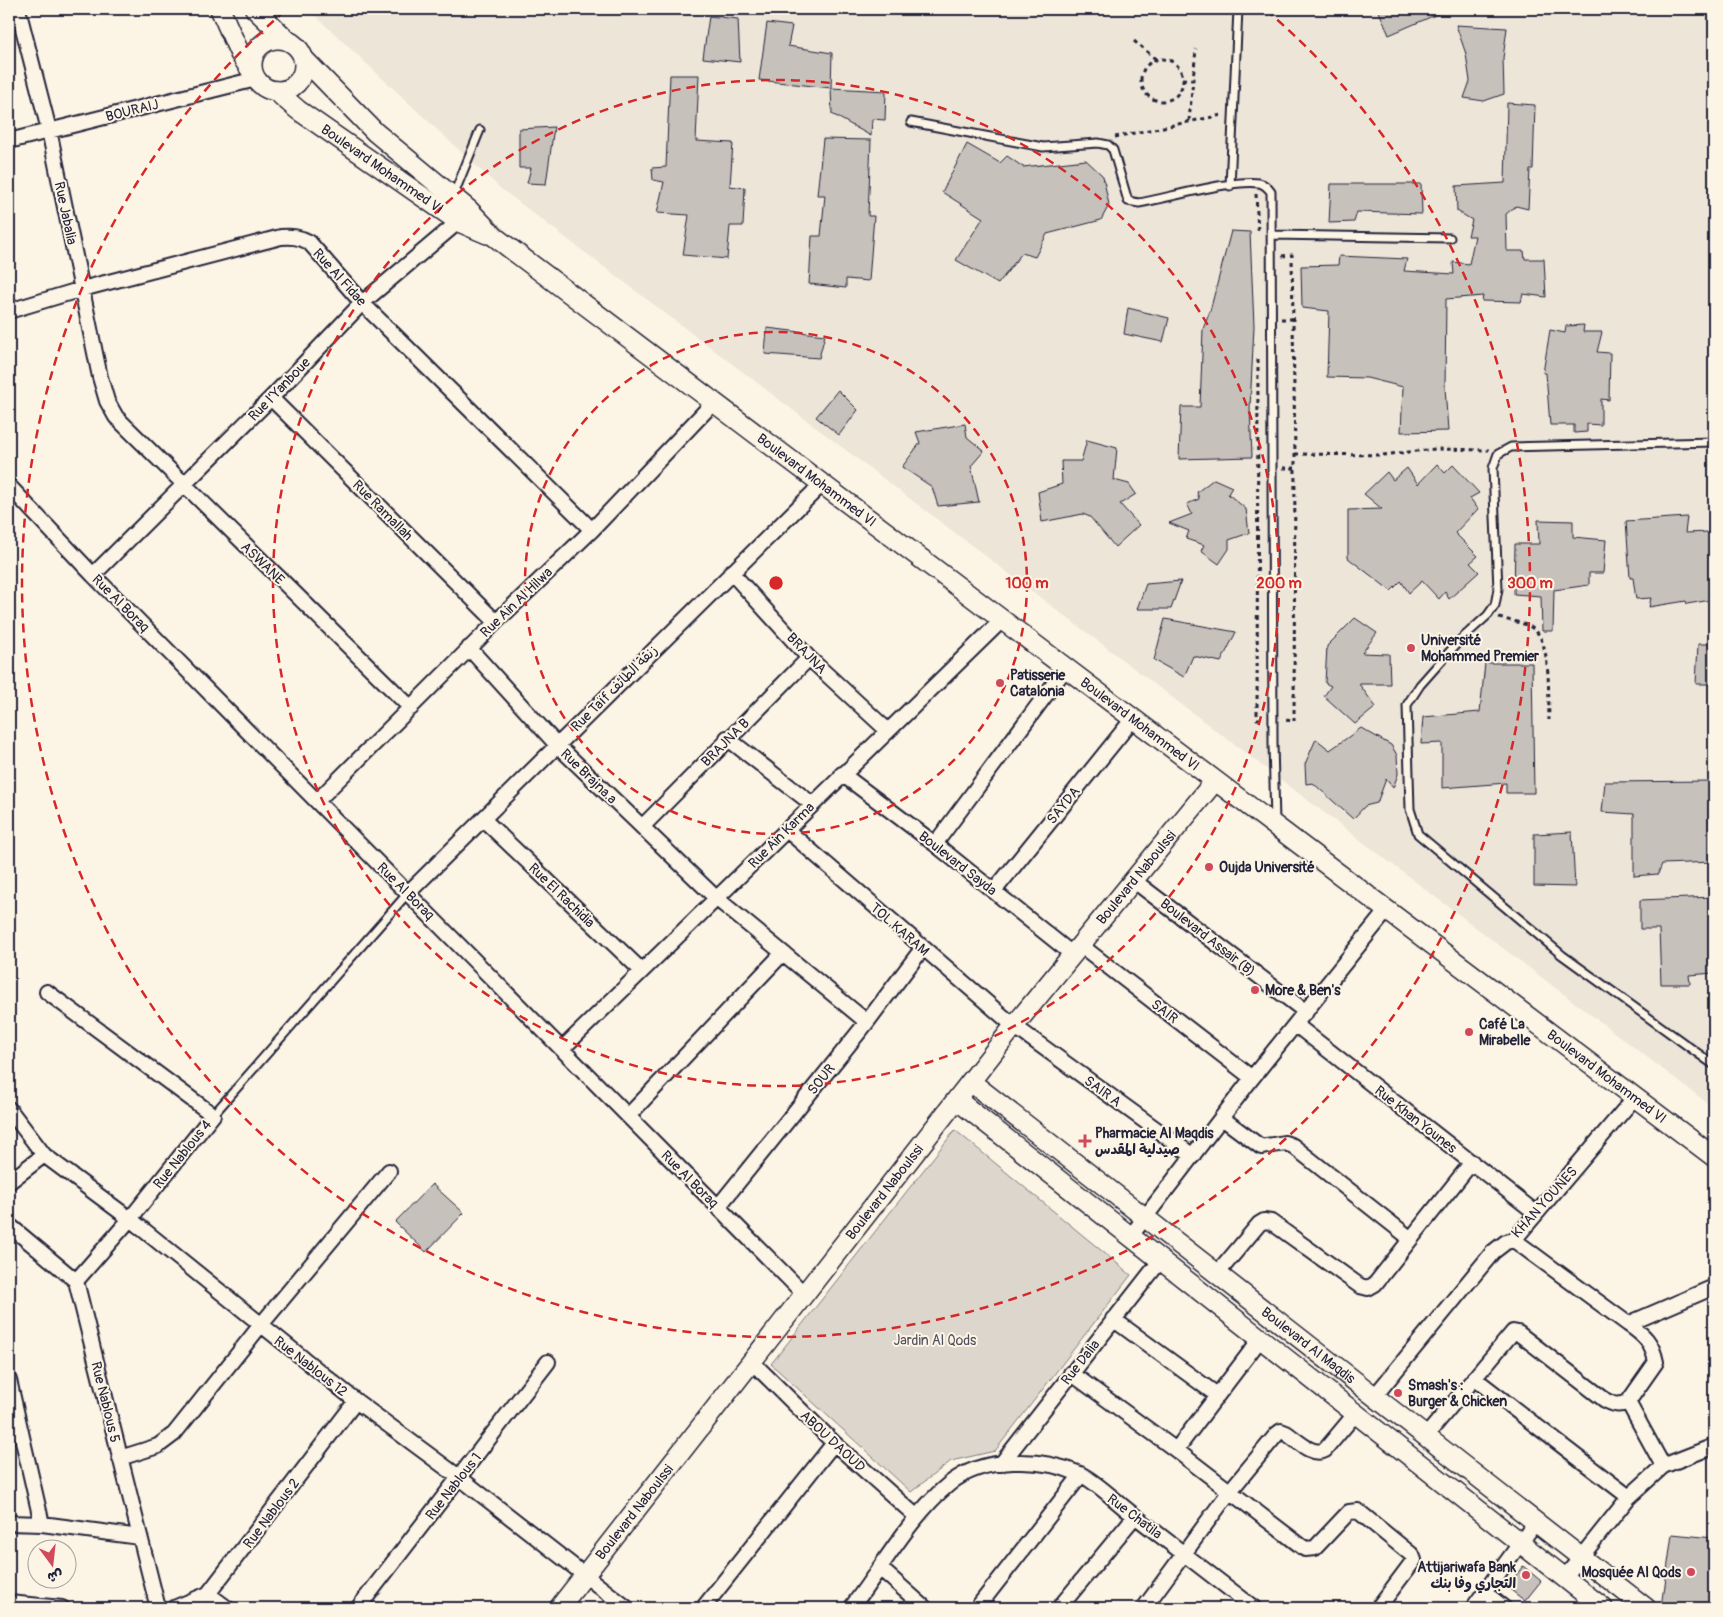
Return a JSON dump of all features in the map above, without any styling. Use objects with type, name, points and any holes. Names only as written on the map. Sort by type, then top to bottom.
[{"type":"street","name":"Rue Jabalia","points":[[18,9],[49,130],[100,377],[107,401],[116,417]]},
{"type":"street","points":[[220,9],[240,54],[254,75],[268,89],[276,91],[285,90],[298,81],[302,74],[303,58],[300,50],[254,9]]},
{"type":"street","points":[[254,75],[251,63],[257,48],[271,39],[287,40]]},
{"type":"street","name":"Boulevard Mohammed VI","points":[[303,58],[375,132],[453,198],[464,216]]},
{"type":"street","name":"BOURAIJ","points":[[9,141],[254,75]]},
{"type":"street","name":"Boulevard Mohammed VI","points":[[276,91],[298,110],[495,237],[1214,782],[1276,825],[1714,1157]]},
{"type":"street","name":"Rue l’Yanboue","points":[[94,574],[271,398],[362,303],[464,216]]},
{"type":"street","name":"Rue Al Fidae","points":[[9,311],[82,289],[290,236],[309,242],[362,303],[592,530]]},
{"type":"street","name":"Rue Ramallah","points":[[271,398],[496,622]]},
{"type":"street","name":"Rue Ain Al Hilwa","points":[[317,801],[469,648],[592,530],[714,402]]},
{"type":"street","name":"ASWANE","points":[[116,417],[411,708]]},
{"type":"street","name":"Rue Taïf زنقة الطائف","points":[[408,893],[821,485]]},
{"type":"street","name":"Rue Al Boraq","points":[[9,486],[805,1295]]},
{"type":"street","name":"BRAJNA","points":[[731,572],[809,658],[887,730]]},
{"type":"street","name":"Rue Ain Karma","points":[[562,1049],[716,898],[788,831],[842,774],[1001,621]]},
{"type":"street","name":"Rue Brajna.a","points":[[469,648],[557,745],[716,898],[867,1022]]},
{"type":"street","name":"BRAJNA B","points":[[642,827],[727,738],[809,658]]},
{"type":"street","points":[[934,844],[1065,669]]},
{"type":"street","name":"SAYDA","points":[[994,891],[1132,720]]},
{"type":"street","points":[[727,738],[812,804]]},
{"type":"street","name":"Boulevard Sayda","points":[[842,774],[994,891],[1075,949]]},
{"type":"street","name":"Boulevard Naboulssi","points":[[558,1608],[1075,949],[1214,782]]},
{"type":"street","name":"Rue El Rachidia","points":[[483,819],[642,971]]},
{"type":"street","name":"TOL KARAM","points":[[788,831],[1014,1026]]},
{"type":"street","name":"Boulevard Assair (B)","points":[[1133,880],[1306,1012]]},
{"type":"street","points":[[1130,1238],[1252,1078],[1387,910]]},
{"type":"street","name":"SOUR","points":[[718,1207],[867,1022],[922,948]]},
{"type":"street","name":"SAIR","points":[[1075,949],[1252,1078]]},
{"type":"street","points":[[628,1116],[783,953]]},
{"type":"street","name":"Rue Nablous 4","points":[[47,992],[213,1116],[130,1219],[76,1281]]},
{"type":"street","name":"Rue Khan Younes","points":[[1296,1025],[1536,1214]]},
{"type":"street","name":"SAIR A","points":[[1014,1026],[1193,1156]]},
{"type":"street","name":"Boulevard Al Maqdis","points":[[971,1082],[1646,1608]]},
{"type":"street","name":"KHAN YOUNES","points":[[1374,1397],[1493,1252],[1506,1242],[1514,1240],[1635,1098]]},
{"type":"street","name":"Boulevard Al Maqdis","points":[[957,1100],[1130,1238],[1262,1338],[1603,1608]]},
{"type":"street","name":"Rue Nablous 12","points":[[9,1109],[44,1154],[130,1219],[260,1326],[356,1401],[460,1478],[627,1608]]},
{"type":"street","points":[[1222,1118],[1261,1147],[1285,1143],[1293,1146],[1411,1239]]},
{"type":"street","points":[[9,1182],[44,1154]]},
{"type":"street","points":[[1217,1274],[1258,1224],[1264,1221],[1271,1222],[1360,1286],[1368,1288],[1375,1284],[1472,1162]]},
{"type":"street","points":[[120,1458],[151,1449],[166,1441],[389,1171]]},
{"type":"street","points":[[9,1225],[76,1281]]},
{"type":"street","points":[[1425,1437],[1513,1332],[1518,1333],[1605,1400],[1613,1404],[1621,1405],[1628,1402],[1656,1362],[1650,1342],[1645,1336],[1514,1240]]},
{"type":"street","name":"Rue Dalia","points":[[1001,1464],[1160,1261]]},
{"type":"street","name":"Rue Nablous 5","points":[[76,1281],[158,1608]]},
{"type":"street","points":[[1628,1324],[1714,1287]]},
{"type":"street","points":[[1113,1319],[1217,1396]]},
{"type":"street","points":[[1176,1450],[1262,1338]]},
{"type":"street","name":"Rue Nablous 1","points":[[358,1608],[548,1362]]},
{"type":"street","name":"ABOU DAOUD","points":[[752,1362],[834,1444],[917,1517]]},
{"type":"street","points":[[1071,1373],[1176,1450],[1305,1550],[1315,1548],[1349,1512],[1354,1510],[1412,1555],[1414,1560],[1378,1608]]},
{"type":"street","points":[[1474,1378],[1629,1497]]},
{"type":"street","points":[[9,1380],[42,1524]]},
{"type":"street","name":"Rue Nablous 2","points":[[208,1594],[356,1401]]},
{"type":"street","points":[[1628,1402],[1663,1466]]},
{"type":"street","points":[[1144,1608],[1230,1491],[1276,1434],[1281,1431],[1286,1433],[1313,1452],[1320,1453],[1325,1450],[1356,1412]]},
{"type":"street","points":[[703,1608],[834,1444]]},
{"type":"street","points":[[1565,1577],[1629,1497],[1663,1466],[1714,1446]]},
{"type":"street","name":"Rue Chatila","points":[[851,1608],[917,1517],[951,1482],[969,1472],[1001,1464],[1031,1462],[1081,1475],[1254,1608]]},
{"type":"street","points":[[977,1608],[1081,1475]]},
{"type":"street","points":[[1059,1608],[1134,1516]]},
{"type":"street","points":[[9,1522],[42,1524],[140,1537]]},
{"type":"street","points":[[1473,1608],[1535,1523]]},
{"type":"street","points":[[880,1569],[925,1608]]},
{"type":"street","points":[[1485,1593],[1504,1608]]},
{"type":"street","points":[[174,1608],[208,1594],[227,1608]]},
{"type":"street","points":[[9,1603],[62,1608]]},
{"type":"lane","points":[[1230,186],[1238,9]]},
{"type":"lane","points":[[911,122],[1043,147],[1098,143],[1108,145],[1113,150],[1128,201],[1139,204],[1230,186],[1261,183],[1268,188],[1273,197],[1273,743],[1276,825]]},
{"type":"lane","points":[[453,198],[480,130]]},
{"type":"lane","points":[[1273,235],[1450,238]]},
{"type":"lane","points":[[1714,442],[1510,447],[1498,454],[1493,468],[1498,589],[1495,605],[1488,616],[1460,641],[1420,685],[1407,705],[1410,809],[1418,834],[1562,956],[1714,1065]]},
{"type":"lane","points":[[213,1116],[408,893]]},
{"type":"path","points":[[1134,41],[1157,60]]},
{"type":"path","points":[[1189,121],[1196,49]]},
{"type":"path","points":[[1157,60],[1164,60],[1177,66],[1182,79],[1178,93],[1173,98],[1159,101],[1152,99],[1142,89],[1142,74],[1145,68],[1157,60]]},
{"type":"path","points":[[1182,79],[1193,80]]},
{"type":"path","points":[[1098,143],[1098,140],[1233,112]]},
{"type":"path","points":[[1295,454],[1382,455],[1435,449],[1483,448],[1498,454]]},
{"type":"path","points":[[1488,616],[1526,625],[1538,632],[1542,638],[1549,720]]},
{"type":"shaded area","name":"Université Mohammed Premier","points":[[308,9],[1714,9],[1714,1108],[500,188]]},
{"type":"green space","name":"Jardin Al Qods","points":[[955,1130],[1131,1275],[995,1451],[951,1461],[911,1492],[771,1364]]},
{"type":"building","points":[[1378,9],[1449,9],[1389,35]]},
{"type":"building","points":[[709,16],[738,19],[740,62],[703,58]]},
{"type":"building","points":[[767,23],[792,26],[788,46],[832,53],[831,88],[759,80]]},
{"type":"building","points":[[1456,25],[1507,28],[1503,58],[1504,94],[1484,101],[1464,98],[1470,81],[1466,54]]},
{"type":"building","points":[[670,75],[699,75],[696,141],[733,143],[730,186],[745,188],[743,226],[730,226],[727,259],[683,255],[689,215],[657,213],[664,182],[653,180],[652,168],[666,167]]},
{"type":"building","points":[[831,88],[886,91],[885,120],[872,119],[871,136],[832,114]]},
{"type":"building","points":[[1507,103],[1535,105],[1533,169],[1530,169],[1528,209],[1516,206],[1506,214],[1507,251],[1524,251],[1525,259],[1544,259],[1546,297],[1523,294],[1521,302],[1482,301],[1483,296],[1446,299],[1445,387],[1448,431],[1401,432],[1403,387],[1367,378],[1327,377],[1329,311],[1302,308],[1301,266],[1338,265],[1339,256],[1407,259],[1404,271],[1454,274],[1453,262],[1469,264],[1475,236],[1468,236],[1472,220],[1457,211],[1456,186],[1505,183]]},
{"type":"building","points":[[554,127],[546,184],[527,183],[531,168],[519,168],[519,129]]},
{"type":"building","points":[[823,139],[871,140],[868,216],[874,216],[869,281],[846,279],[846,288],[809,284],[812,236],[821,236],[825,195],[817,195]]},
{"type":"building","points":[[967,144],[1000,163],[1007,156],[1023,167],[1086,160],[1103,176],[1109,205],[1101,220],[1047,234],[1035,257],[1022,253],[998,284],[956,260],[983,218],[942,192]]},
{"type":"building","points":[[1331,184],[1421,184],[1422,214],[1357,212],[1354,222],[1329,223]]},
{"type":"building","points":[[1231,231],[1250,232],[1254,326],[1250,408],[1252,457],[1179,459],[1181,407],[1200,407],[1203,329],[1210,311]]},
{"type":"building","points":[[1128,308],[1169,318],[1163,342],[1124,334]]},
{"type":"building","points":[[1584,325],[1583,332],[1602,332],[1597,352],[1610,353],[1609,400],[1601,399],[1601,425],[1587,424],[1587,432],[1574,433],[1574,425],[1550,425],[1546,373],[1543,373],[1550,330],[1565,333],[1566,326]]},
{"type":"building","points":[[767,328],[825,335],[819,358],[765,354]]},
{"type":"building","points":[[838,390],[858,410],[839,435],[816,417]]},
{"type":"building","points":[[965,424],[967,437],[984,451],[971,466],[979,502],[938,506],[932,487],[902,467],[920,443],[916,432]]},
{"type":"building","points":[[1087,440],[1117,448],[1114,480],[1129,484],[1136,494],[1120,504],[1139,525],[1115,547],[1090,517],[1083,514],[1042,522],[1038,492],[1062,484],[1061,461],[1081,461]]},
{"type":"building","points":[[1437,464],[1445,473],[1453,465],[1479,493],[1470,498],[1478,509],[1455,533],[1478,556],[1470,563],[1479,572],[1449,599],[1445,592],[1439,599],[1422,581],[1409,593],[1401,581],[1391,591],[1348,558],[1348,510],[1382,509],[1364,494],[1387,472],[1393,480],[1407,468],[1418,484]]},
{"type":"building","points":[[1214,479],[1232,487],[1228,494],[1246,509],[1249,533],[1229,540],[1229,549],[1219,564],[1201,551],[1204,545],[1186,539],[1189,531],[1169,523],[1192,514],[1187,504],[1199,499],[1197,492]]},
{"type":"building","points":[[1687,517],[1685,533],[1709,532],[1711,600],[1687,604],[1686,601],[1649,607],[1651,598],[1636,599],[1633,578],[1630,578],[1626,521]]},
{"type":"building","points":[[1538,520],[1573,521],[1573,537],[1606,540],[1603,573],[1589,573],[1589,585],[1554,590],[1553,631],[1542,631],[1541,596],[1514,594],[1515,544],[1539,544]]},
{"type":"building","points":[[1181,581],[1171,609],[1137,609],[1146,584]]},
{"type":"building","points":[[1355,618],[1377,633],[1362,653],[1389,654],[1390,684],[1359,684],[1376,707],[1355,724],[1324,696],[1331,686],[1325,683],[1327,646]]},
{"type":"building","points":[[1165,619],[1236,632],[1221,662],[1193,656],[1184,677],[1154,660]]},
{"type":"building","points":[[1698,644],[1714,644],[1714,684],[1696,684]]},
{"type":"building","points":[[1485,663],[1532,663],[1534,793],[1506,793],[1506,783],[1442,788],[1442,743],[1421,744],[1423,717],[1480,712]]},
{"type":"building","points":[[1361,728],[1391,745],[1397,755],[1398,774],[1393,788],[1386,779],[1377,803],[1365,806],[1353,819],[1313,783],[1306,784],[1305,764],[1316,739],[1330,750]]},
{"type":"building","points":[[1714,781],[1714,862],[1662,864],[1658,874],[1634,876],[1634,814],[1602,812],[1605,782]]},
{"type":"building","points":[[1572,832],[1575,887],[1534,886],[1534,834]]},
{"type":"building","points":[[1714,897],[1714,973],[1689,975],[1690,984],[1661,984],[1659,929],[1640,929],[1640,900]]},
{"type":"building","points":[[432,1184],[464,1213],[426,1252],[395,1222]]},
{"type":"building","name":"Mosquée Al Qods","points":[[1672,1534],[1714,1538],[1714,1608],[1662,1607]]},
{"type":"building","points":[[1523,1566],[1541,1581],[1525,1601],[1507,1587]]},
{"type":"place","name":"Université Mohammed Premier","points":[[1411,648]]},
{"type":"place","name":"Patisserie Catalonia","points":[[1000,683]]},
{"type":"place","name":"Oujda Université","points":[[1209,867]]},
{"type":"place","name":"More & Ben's","points":[[1255,990]]},
{"type":"place","name":"Café La Mirabelle","points":[[1469,1032]]},
{"type":"place","name":"Pharmacie Al Maqdis صيدلية المقدس","points":[[1085,1141]]},
{"type":"place","name":"Smash's : Burger & Chicken","points":[[1398,1393]]},
{"type":"place","name":"Mosquée Al Qods","points":[[1691,1572]]},
{"type":"place","name":"Attijariwafa Bank التجاري وفا بنك","points":[[1526,1575]]}]
